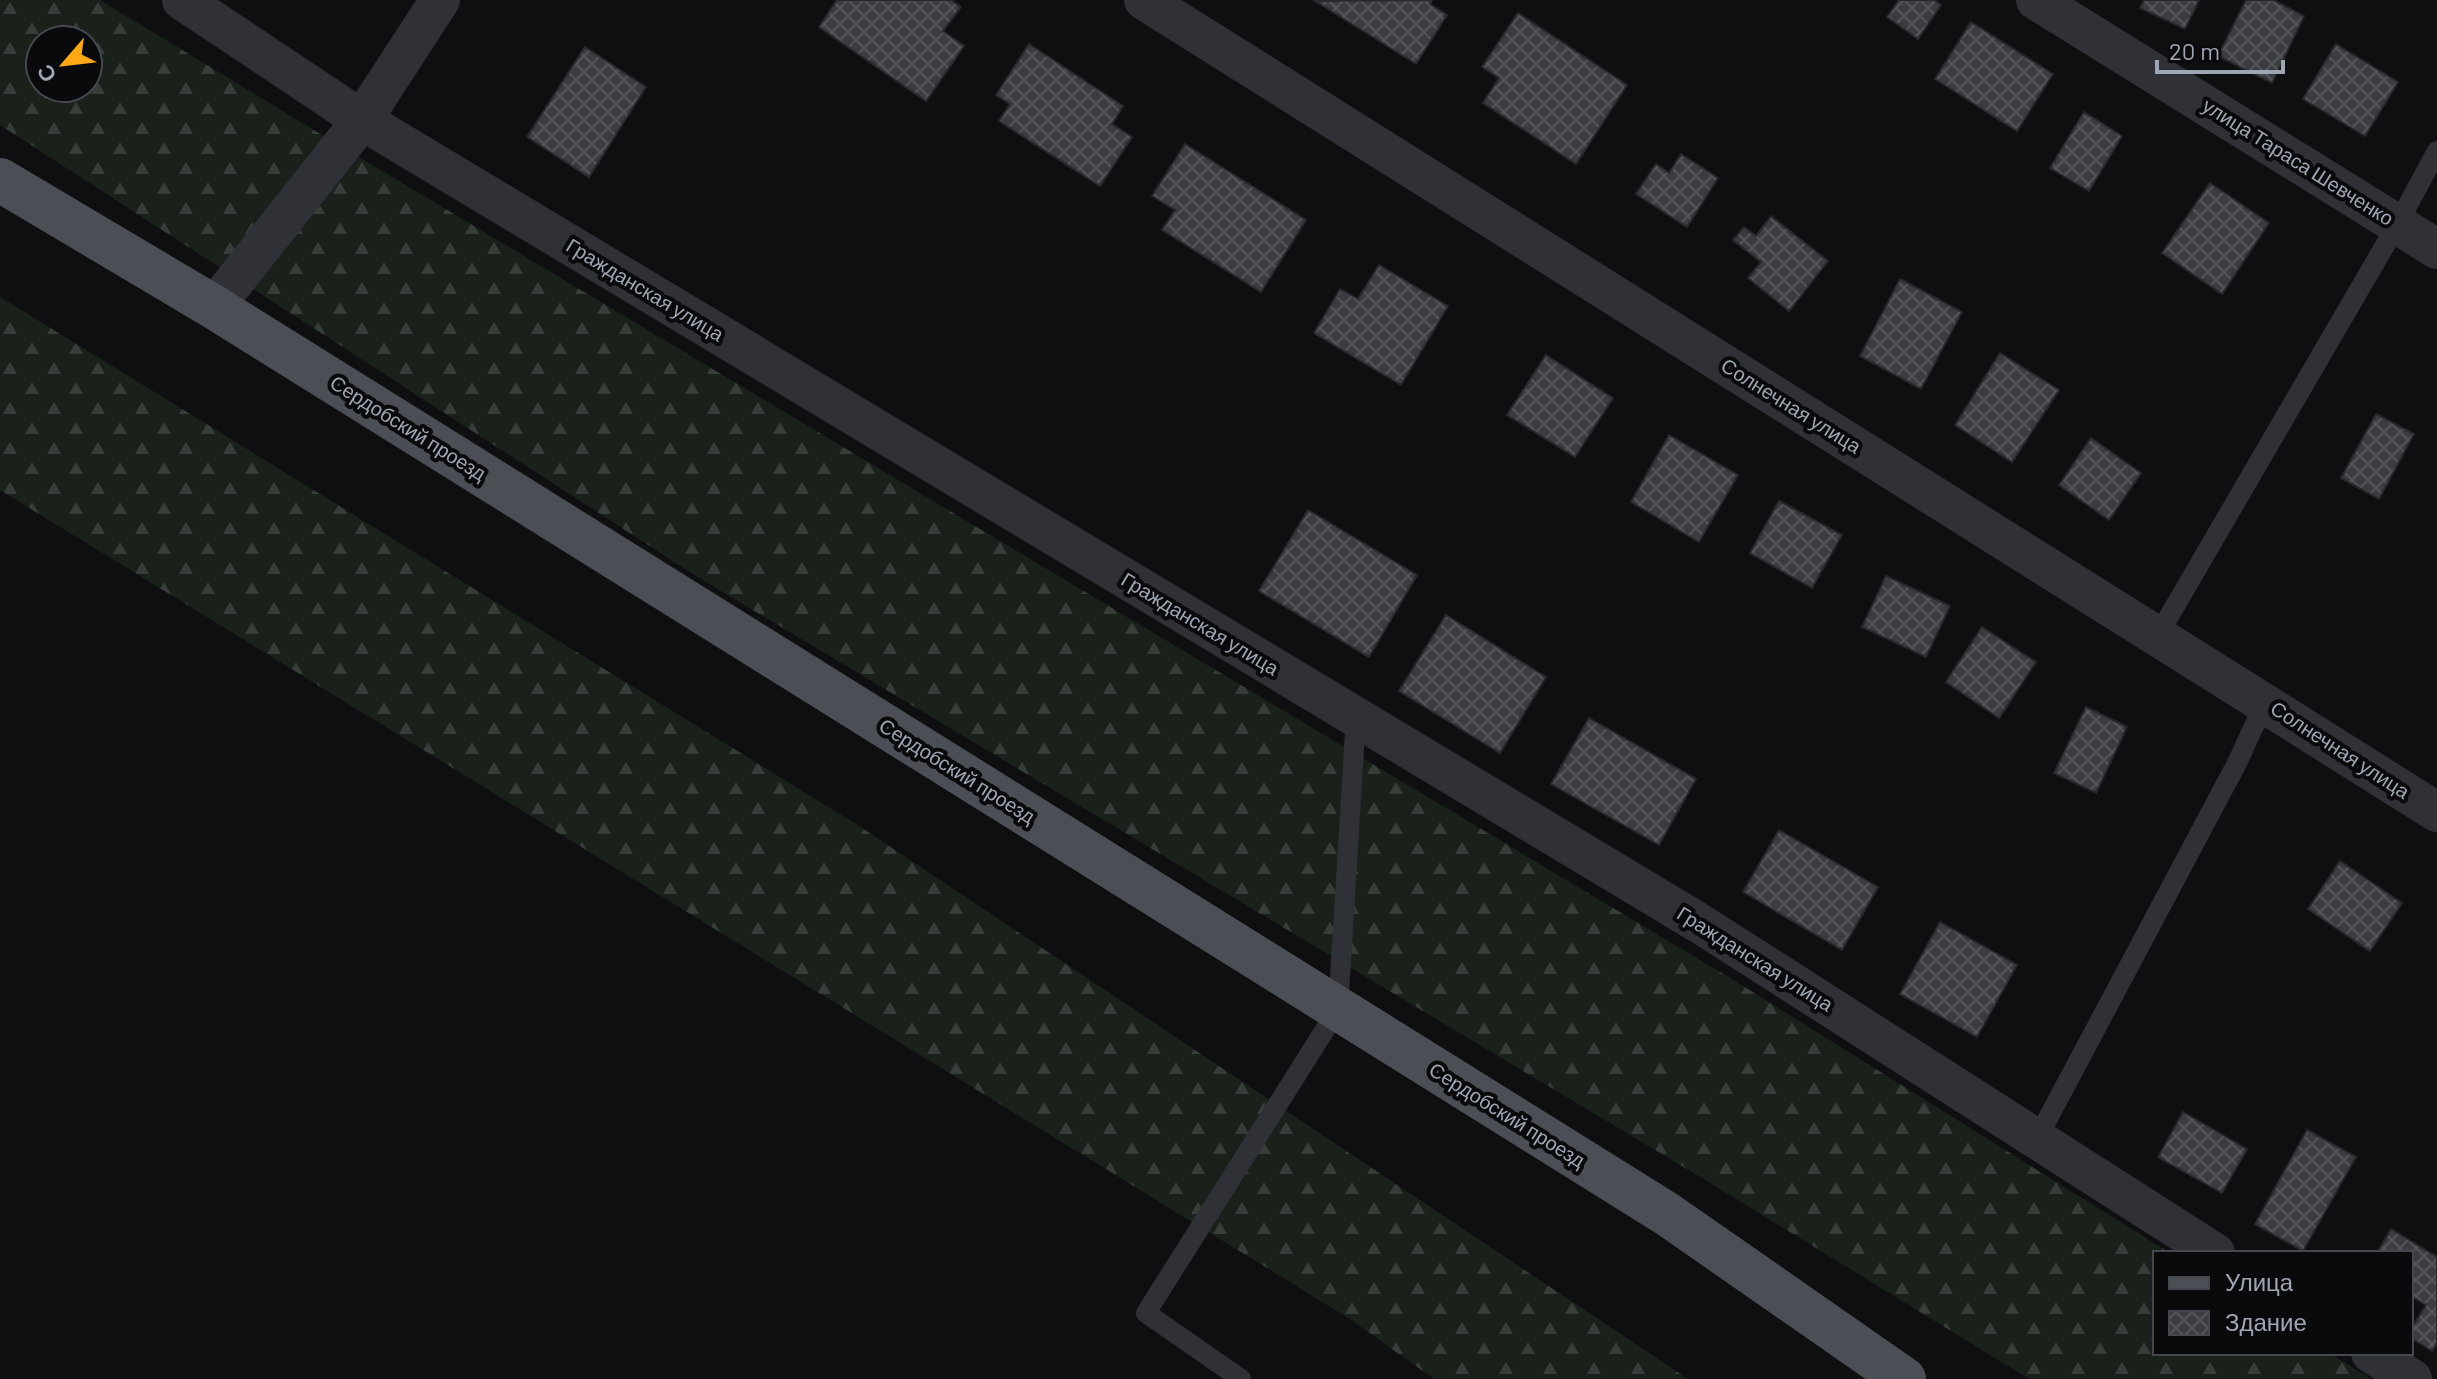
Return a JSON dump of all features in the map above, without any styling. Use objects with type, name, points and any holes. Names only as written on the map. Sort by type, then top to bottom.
[{"type":"main road","name":"Сердобский проезд","points":[[0,180],[214,307],[1667,1214],[1904,1379]]},
{"type":"street","name":"Гражданская улица","points":[[182,0],[362,120],[1699,923],[2212,1251]]},
{"type":"street","points":[[214,307],[362,120],[440,0]]},
{"type":"street","name":"Солнечная улица","points":[[1144,0],[2437,812]]},
{"type":"street","name":"улица Тараса Шевченко","points":[[2036,0],[2437,249]]},
{"type":"street","points":[[2374,1355],[2412,1379]]},
{"type":"lane","points":[[2157,637],[2437,151]]},
{"type":"lane","points":[[2037,1139],[2237,763],[2265,702]]},
{"type":"lane","points":[[1241,1379],[1146,1313],[1338,1009],[1356,717]]},
{"type":"green space","points":[[0,0],[100,0],[1740,984],[2167,1251],[2153,1251],[2153,1355],[2332,1355],[2371,1379],[2029,1379],[1707,1181],[696,576],[0,125]]},
{"type":"green space","points":[[0,297],[856,824],[1688,1379],[1434,1379],[1350,1319],[0,490]]},
{"type":"building","points":[[837,0],[951,0],[961,7],[943,31],[964,46],[926,101],[819,27]]},
{"type":"building","points":[[1432,0],[1430,4],[1447,15],[1416,64],[1315,1]]},
{"type":"building","points":[[1899,0],[1934,0],[1941,5],[1918,39],[1887,17]]},
{"type":"building","points":[[2144,0],[2199,0],[2185,29],[2140,8]]},
{"type":"building","points":[[2246,0],[2273,0],[2304,16],[2272,83],[2218,56]]},
{"type":"building","points":[[1518,13],[1627,85],[1576,164],[1483,103],[1499,78],[1482,67]]},
{"type":"building","points":[[1971,22],[2053,74],[2017,131],[1935,79]]},
{"type":"building","points":[[1029,44],[1123,106],[1112,124],[1132,137],[1100,186],[999,121],[1010,104],[996,95]]},
{"type":"building","points":[[2336,44],[2398,82],[2365,136],[2303,99]]},
{"type":"building","points":[[585,47],[646,87],[589,177],[527,137]]},
{"type":"building","points":[[2084,112],[2122,136],[2089,191],[2050,168]]},
{"type":"building","points":[[1185,144],[1306,220],[1261,292],[1162,230],[1175,210],[1152,196]]},
{"type":"building","points":[[1681,154],[1718,178],[1687,227],[1636,194],[1656,164],[1669,173]]},
{"type":"building","points":[[2210,183],[2269,223],[2222,294],[2162,253]]},
{"type":"building","points":[[1771,216],[1828,261],[1789,311],[1748,278],[1761,262],[1733,240],[1744,227],[1756,236]]},
{"type":"building","points":[[1379,265],[1448,306],[1401,385],[1314,333],[1340,289],[1358,299]]},
{"type":"building","points":[[1900,279],[1962,312],[1921,389],[1860,356]]},
{"type":"building","points":[[2000,353],[2059,390],[2012,462],[1955,425]]},
{"type":"building","points":[[1546,355],[1613,398],[1575,457],[1507,415]]},
{"type":"building","points":[[2376,414],[2414,434],[2379,499],[2341,478]]},
{"type":"building","points":[[1669,435],[1738,475],[1699,542],[1631,502]]},
{"type":"building","points":[[2091,438],[2141,473],[2109,520],[2059,485]]},
{"type":"building","points":[[1779,501],[1842,535],[1812,588],[1750,553]]},
{"type":"building","points":[[1308,510],[1417,575],[1369,657],[1259,591]]},
{"type":"building","points":[[1886,576],[1950,606],[1926,657],[1862,627]]},
{"type":"building","points":[[1446,615],[1546,677],[1500,753],[1399,691]]},
{"type":"building","points":[[1982,627],[2036,662],[1999,718],[1946,682]]},
{"type":"building","points":[[2086,707],[2127,727],[2096,793],[2054,773]]},
{"type":"building","points":[[1589,718],[1696,779],[1659,845],[1551,784]]},
{"type":"building","points":[[1779,830],[1878,887],[1842,950],[1743,892]]},
{"type":"building","points":[[2340,861],[2402,903],[2370,951],[2308,909]]},
{"type":"building","points":[[1940,922],[2017,965],[1977,1037],[1900,994]]},
{"type":"building","points":[[2183,1112],[2247,1149],[2222,1193],[2158,1157]]},
{"type":"building","points":[[2307,1130],[2356,1157],[2303,1251],[2255,1224]]},
{"type":"building","points":[[2391,1229],[2437,1257],[2437,1343],[2432,1351],[2413,1339],[2413,1326],[2426,1305],[2413,1297],[2413,1251],[2378,1251]]}]
